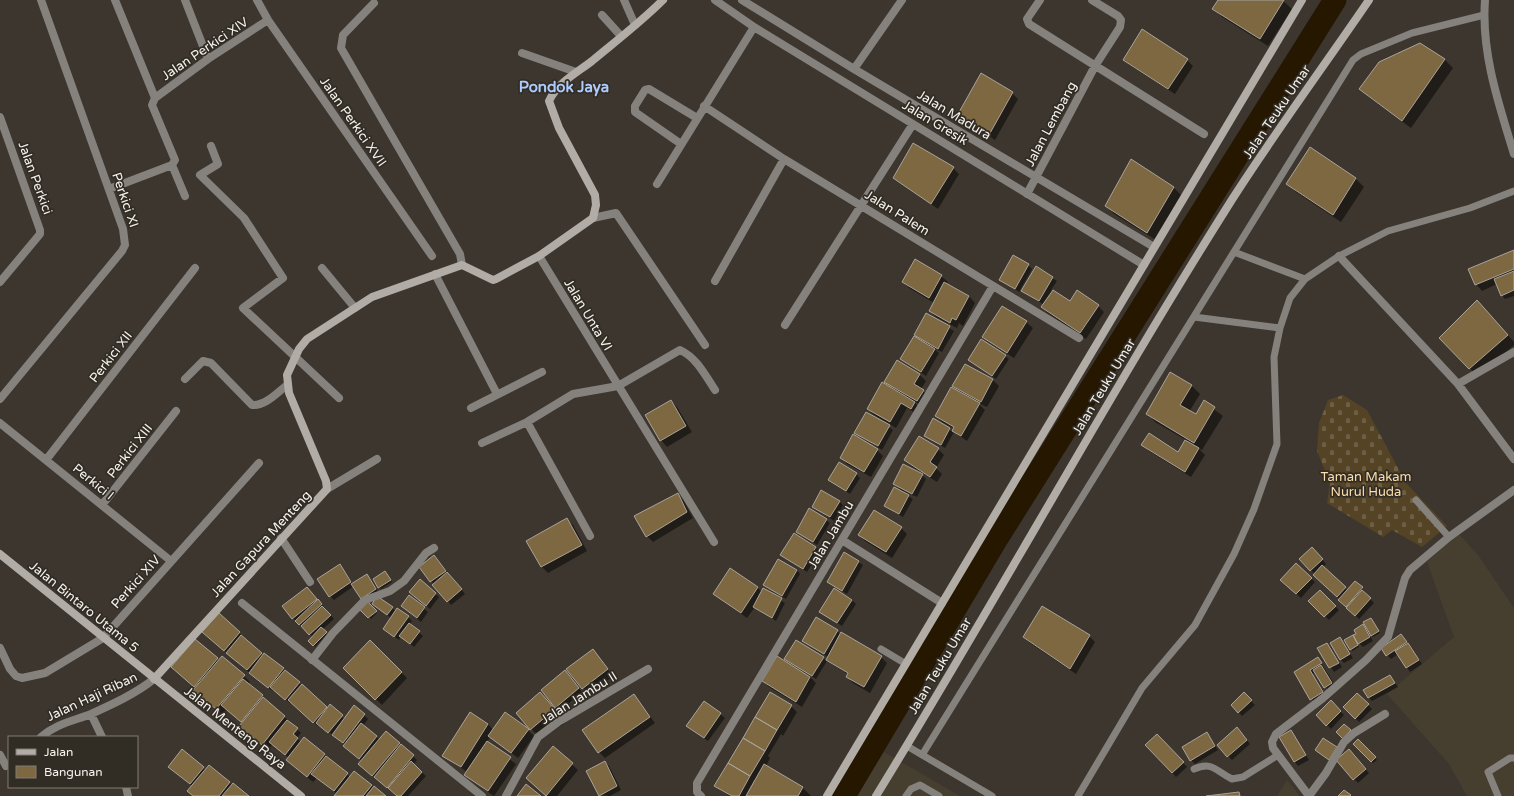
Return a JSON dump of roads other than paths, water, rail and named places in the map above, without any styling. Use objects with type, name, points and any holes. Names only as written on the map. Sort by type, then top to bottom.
[{"type":"main road","points":[[287,385],[288,375],[295,356],[307,339],[372,297],[462,265],[493,280],[496,280],[539,256],[593,218],[596,204],[595,195],[559,128],[549,101],[552,96],[576,72],[644,19],[663,0]]},
{"type":"main road","points":[[827,796],[1302,0]]},
{"type":"main road","name":"Jalan Teuku Umar","points":[[876,796],[907,746],[1135,358],[1234,196],[1369,0]]},
{"type":"main road","name":"Jalan Gapura Menteng","points":[[154,679],[327,489],[326,481],[289,394],[287,385]]},
{"type":"main road","name":"Jalan Bintaro Utama 5","points":[[0,554],[154,679]]},
{"type":"main road","name":"Jalan Menteng Raya","points":[[154,679],[301,796]]},
{"type":"street","name":"Perkici XI","points":[[0,399],[122,251],[124,245],[123,229],[41,0]]},
{"type":"street","points":[[115,0],[155,98],[152,105],[174,162],[185,196]]},
{"type":"street","points":[[185,0],[208,59]]},
{"type":"street","name":"Jalan Perkici XVII","points":[[257,0],[268,20],[432,256]]},
{"type":"street","points":[[624,0],[635,25]]},
{"type":"street","name":"Jalan Gresik","points":[[715,0],[754,27],[1144,265]]},
{"type":"street","name":"Jalan Madura","points":[[742,0],[854,69],[1154,247]]},
{"type":"street","points":[[854,69],[902,0]]},
{"type":"street","points":[[1040,0],[1027,19],[1029,24],[1204,134]]},
{"type":"street","name":"Jalan Lembang","points":[[1027,194],[1095,66],[1118,31],[1121,22],[1118,16],[1092,0]]},
{"type":"street","points":[[1485,0],[1484,15],[1492,84],[1514,154]]},
{"type":"street","points":[[374,3],[344,35],[341,48],[460,254],[462,265]]},
{"type":"street","points":[[602,15],[621,36]]},
{"type":"street","name":"Jalan Perkici XIV","points":[[155,98],[208,59],[268,20]]},
{"type":"street","points":[[657,184],[754,27]]},
{"type":"street","points":[[522,53],[576,72]]},
{"type":"street","points":[[681,144],[635,112],[635,106],[645,90],[648,89],[697,118]]},
{"type":"street","name":"Jalan Palem","points":[[704,106],[784,159],[1079,338]]},
{"type":"street","name":"Jalan Perkici","points":[[0,116],[40,230],[40,234],[0,282]]},
{"type":"street","points":[[785,325],[913,124]]},
{"type":"street","points":[[211,146],[218,164],[200,175],[244,218],[283,278],[243,308],[338,398]]},
{"type":"street","points":[[715,281],[784,159]]},
{"type":"street","points":[[109,188],[174,162]]},
{"type":"street","points":[[593,218],[616,213],[705,345]]},
{"type":"street","name":"Jalan Unta VI","points":[[539,256],[714,542]]},
{"type":"street","points":[[1339,256],[1458,384],[1514,459]]},
{"type":"street","name":"Perkici XII","points":[[46,460],[195,268]]},
{"type":"street","points":[[322,268],[355,308]]},
{"type":"street","points":[[435,274],[497,394]]},
{"type":"street","name":"Jalan Jambu","points":[[702,796],[697,792],[697,783],[993,286]]},
{"type":"street","points":[[482,443],[527,422],[573,394],[618,386],[680,350],[688,354],[698,364],[715,390]]},
{"type":"street","points":[[1458,384],[1514,352]]},
{"type":"street","points":[[185,379],[203,362],[211,362],[252,405],[258,406],[287,385]]},
{"type":"street","points":[[471,408],[542,372]]},
{"type":"street","name":"Perkici XIII","points":[[102,505],[176,411]]},
{"type":"street","points":[[527,422],[590,536]]},
{"type":"street","name":"Perkici I","points":[[0,423],[171,561]]},
{"type":"street","points":[[327,489],[377,459]]},
{"type":"street","name":"Perkici XIV","points":[[0,648],[10,669],[16,676],[22,678],[45,672],[103,638],[259,463]]},
{"type":"street","points":[[1385,714],[1354,733],[1344,742],[1326,773],[1309,796],[1276,752],[1272,742],[1276,734],[1323,698],[1366,660],[1388,637],[1407,574],[1449,537],[1514,490]]},
{"type":"street","points":[[281,538],[310,582]]},
{"type":"street","points":[[842,540],[942,603]]},
{"type":"street","points":[[312,660],[333,633],[365,600],[390,591],[404,581],[426,553],[434,548]]},
{"type":"street","points":[[242,603],[482,796]]},
{"type":"street","name":"Jalan Jambu II","points":[[506,796],[538,737],[558,722],[648,669]]},
{"type":"street","name":"Jalan Haji Riban","points":[[42,736],[55,726],[90,714],[139,691],[154,679]]},
{"type":"street","points":[[90,714],[101,736]]},
{"type":"street","points":[[0,755],[5,767]]},
{"type":"lane","points":[[922,755],[1353,60],[1361,54],[1412,33],[1484,15]]},
{"type":"lane","points":[[1078,796],[1142,688],[1195,625],[1234,554],[1254,509],[1277,444],[1274,357],[1280,328],[1290,298],[1305,279],[1339,256],[1388,231],[1470,208],[1514,191]]},
{"type":"lane","points":[[1234,252],[1305,279]]},
{"type":"lane","points":[[1194,317],[1280,328]]},
{"type":"lane","points":[[1416,500],[1449,537]]},
{"type":"lane","points":[[881,649],[906,664]]},
{"type":"lane","points":[[907,746],[992,796]]},
{"type":"lane","points":[[1194,769],[1202,765],[1213,766],[1232,779],[1243,777],[1276,752]]},
{"type":"lane","points":[[1498,796],[1488,772],[1503,762],[1514,758]]},
{"type":"lane","points":[[906,796],[911,789],[920,785],[939,796]]},
{"type":"waterway","points":[[844,796],[996,540],[1335,0]]},
{"type":"district","name":"Pondok Jaya","points":[[564,87]]},
{"type":"park label","name":"Taman Makam Nurul Huda","points":[[1366,484]]}]
